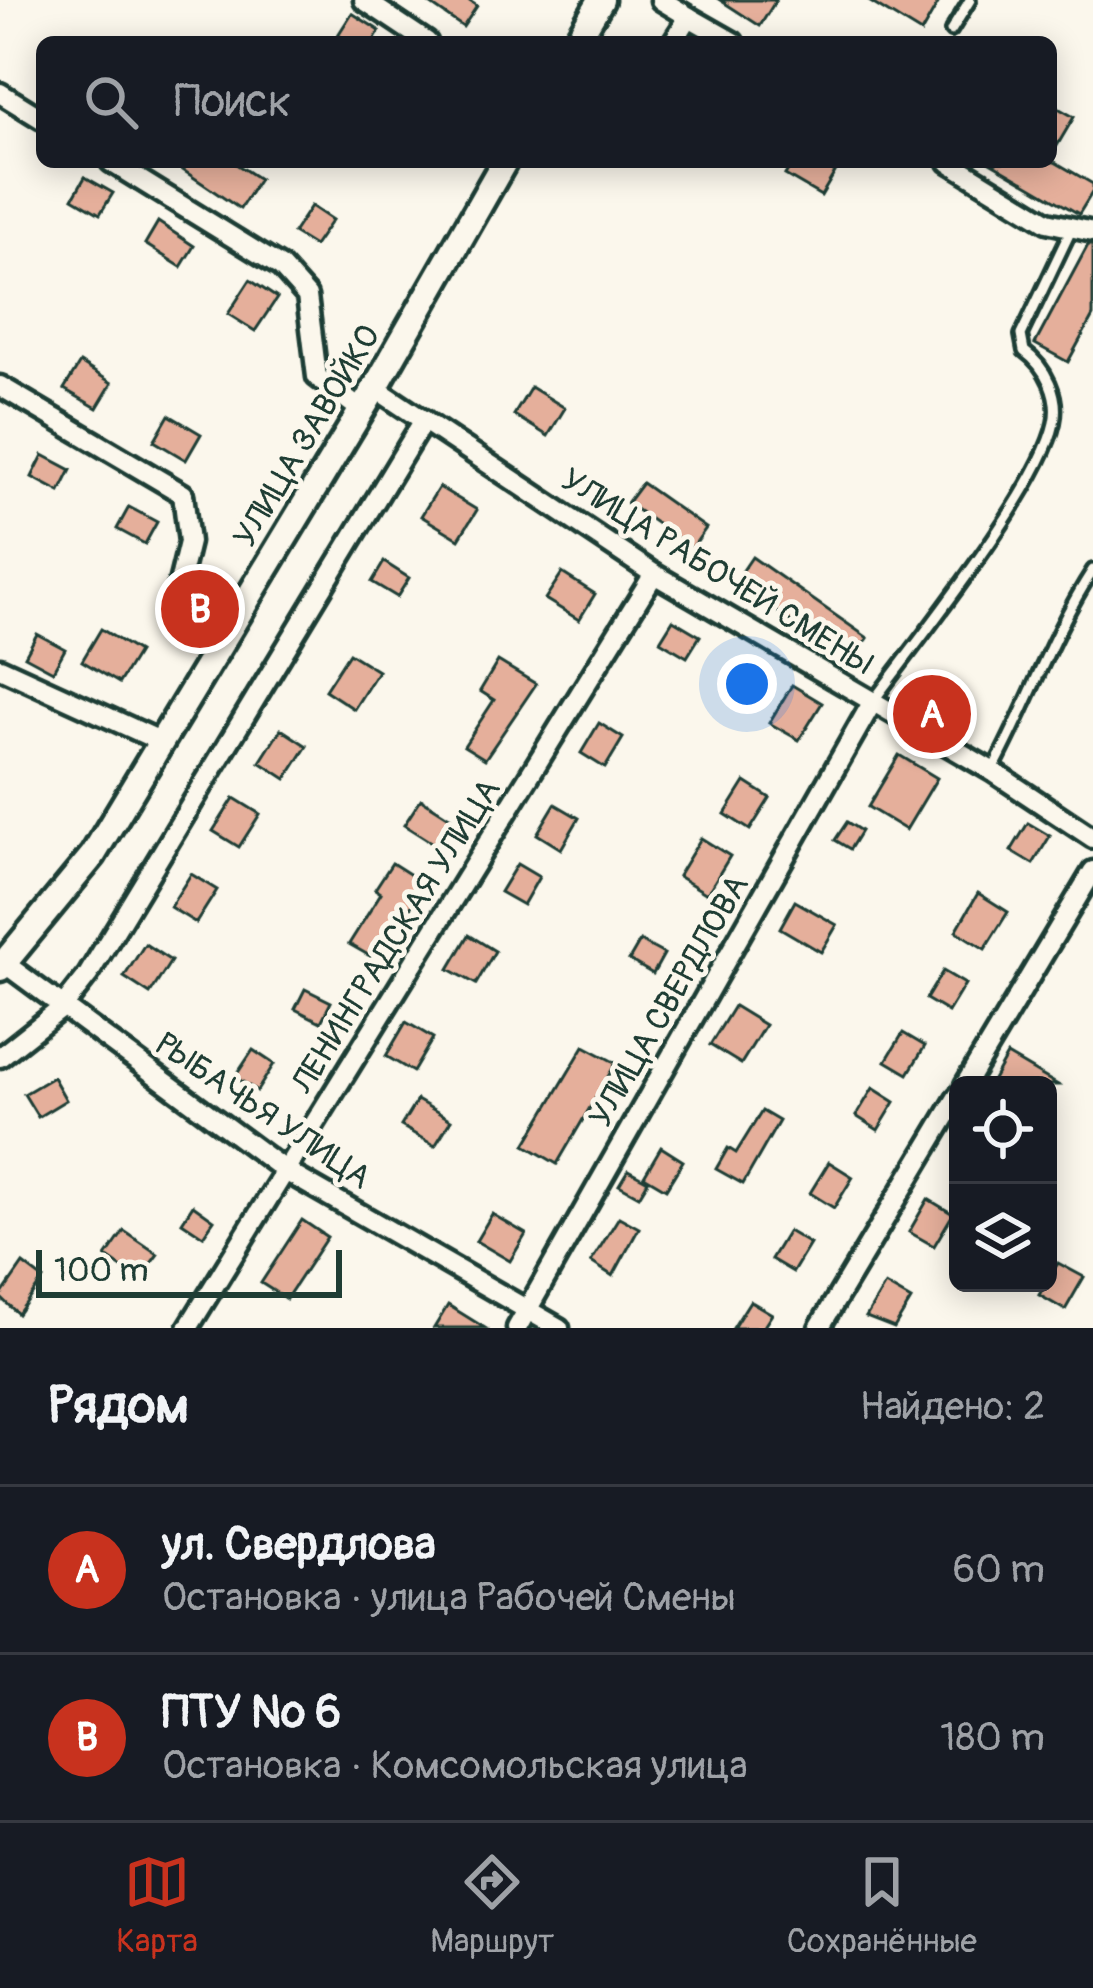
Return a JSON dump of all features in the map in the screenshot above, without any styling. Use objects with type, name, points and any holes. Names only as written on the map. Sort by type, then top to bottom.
[{"type":"main road","points":[[580,36],[601,0]]},
{"type":"main road","name":"УЛИЦА ЗАВОЙКО","points":[[2,963],[43,922],[93,855],[375,388],[501,168]]},
{"type":"street","points":[[364,0],[418,36]]},
{"type":"street","points":[[661,0],[722,36]]},
{"type":"street","points":[[677,36],[689,17]]},
{"type":"street","points":[[0,93],[36,115]]},
{"type":"street","points":[[121,168],[281,267],[307,296],[316,377],[361,410]]},
{"type":"street","points":[[959,168],[1047,222],[1093,232]]},
{"type":"street","points":[[0,386],[183,494],[189,542],[172,612],[216,651]]},
{"type":"street","name":"УЛИЦА РАБОЧЕЙ СМЕНЫ","points":[[375,388],[654,574],[992,771],[1093,838]]},
{"type":"street","points":[[0,1057],[62,1008],[352,546],[424,420]]},
{"type":"street","name":"ЛЕНИНГРАДСКАЯ УЛИЦА","points":[[188,1328],[654,574]]},
{"type":"street","points":[[0,668],[162,742]]},
{"type":"street","name":"УЛИЦА СВЕРДЛОВА","points":[[517,1328],[872,703]]},
{"type":"street","points":[[970,1076],[1093,871]]},
{"type":"street","name":"РЫБАЧЬЯ УЛИЦА","points":[[2,963],[287,1172],[560,1328]]},
{"type":"street","points":[[819,1328],[949,1111]]},
{"type":"lane","points":[[950,31],[970,0]]},
{"type":"lane","points":[[872,703],[998,527],[1051,433],[1054,394],[1037,360],[1024,351],[1021,335],[1071,230]]},
{"type":"lane","points":[[992,771],[1026,708],[1064,616],[1093,570]]},
{"type":"building","points":[[424,0],[468,0],[477,6],[463,27]]},
{"type":"building","points":[[720,0],[776,0],[760,26]]},
{"type":"building","points":[[867,0],[940,0],[921,33]]},
{"type":"building","points":[[352,13],[380,31],[377,36],[338,35]]},
{"type":"building","points":[[1057,107],[1074,117],[1057,146]]},
{"type":"building","points":[[1057,163],[1093,184],[1079,214],[1000,168],[1057,168]]},
{"type":"building","points":[[180,168],[242,168],[259,179],[240,209]]},
{"type":"building","points":[[789,168],[837,168],[821,196],[785,175]]},
{"type":"building","points":[[85,177],[113,193],[100,214],[73,198]]},
{"type":"building","points":[[311,206],[332,220],[314,246],[293,233]]},
{"type":"building","points":[[158,222],[194,246],[181,267],[145,244]]},
{"type":"building","points":[[1088,245],[1093,245],[1093,316],[1068,362],[1035,344]]},
{"type":"building","points":[[250,280],[277,298],[255,331],[228,314]]},
{"type":"building","points":[[80,363],[112,383],[97,408],[64,389]]},
{"type":"building","points":[[531,387],[565,408],[548,436],[514,415]]},
{"type":"building","points":[[169,415],[201,434],[186,460],[154,441]]},
{"type":"building","points":[[43,455],[71,470],[60,492],[32,477]]},
{"type":"building","points":[[642,483],[706,528],[692,548],[627,503]]},
{"type":"building","points":[[439,487],[477,510],[459,539],[421,516]]},
{"type":"building","points":[[129,507],[157,522],[145,544],[117,529]]},
{"type":"building","points":[[752,557],[868,638],[850,663],[735,582]]},
{"type":"building","points":[[384,562],[409,578],[397,597],[372,582]]},
{"type":"building","points":[[562,573],[595,594],[579,620],[545,599]]},
{"type":"building","points":[[673,620],[700,636],[687,657],[660,641]]},
{"type":"building","points":[[101,629],[138,652],[119,683],[82,661]]},
{"type":"building","points":[[37,634],[65,649],[53,671],[25,656]]},
{"type":"building","points":[[349,653],[378,671],[354,709],[325,690]]},
{"type":"building","points":[[498,661],[536,684],[485,759],[464,746],[494,700],[480,691]]},
{"type":"building","points":[[792,685],[822,703],[799,740],[769,723]]},
{"type":"building","points":[[599,723],[623,738],[605,768],[581,753]]},
{"type":"building","points":[[281,729],[307,746],[286,779],[260,762]]},
{"type":"building","points":[[899,755],[937,778],[906,830],[868,807]]},
{"type":"building","points":[[745,782],[770,798],[750,830],[725,814]]},
{"type":"building","points":[[234,798],[260,814],[239,847],[213,831]]},
{"type":"building","points":[[421,799],[454,820],[437,846],[404,825]]},
{"type":"building","points":[[555,804],[579,818],[561,849],[537,834]]},
{"type":"building","points":[[847,822],[861,831],[850,849],[835,840]]},
{"type":"building","points":[[1028,823],[1050,836],[1033,864],[1011,851]]},
{"type":"building","points":[[701,838],[730,856],[707,894],[678,876]]},
{"type":"building","points":[[392,863],[425,884],[409,910],[402,906],[370,956],[349,944],[381,893],[375,889]]},
{"type":"building","points":[[517,864],[539,877],[523,905],[500,892]]},
{"type":"building","points":[[191,874],[217,890],[196,923],[170,907]]},
{"type":"building","points":[[978,893],[1008,912],[985,949],[956,931]]},
{"type":"building","points":[[795,901],[837,925],[821,952],[780,928]]},
{"type":"building","points":[[469,935],[495,951],[476,984],[449,969]]},
{"type":"building","points":[[640,941],[664,954],[653,974],[629,960]]},
{"type":"building","points":[[145,944],[171,961],[150,994],[124,977]]},
{"type":"building","points":[[943,971],[965,984],[948,1012],[926,999]]},
{"type":"building","points":[[305,989],[331,1002],[321,1022],[295,1009]]},
{"type":"building","points":[[734,1006],[765,1025],[741,1064],[710,1045]]},
{"type":"building","points":[[406,1022],[433,1038],[413,1072],[386,1056]]},
{"type":"building","points":[[903,1033],[925,1046],[908,1074],[886,1061]]},
{"type":"building","points":[[584,1046],[616,1063],[557,1164],[525,1145]]},
{"type":"building","points":[[253,1050],[274,1064],[257,1091],[235,1077]]},
{"type":"building","points":[[1007,1055],[1043,1076],[995,1076]]},
{"type":"building","points":[[53,1077],[66,1100],[38,1117],[24,1094]]},
{"type":"building","points":[[873,1088],[895,1102],[878,1130],[856,1116]]},
{"type":"building","points":[[417,1100],[451,1120],[435,1146],[401,1126]]},
{"type":"building","points":[[762,1111],[779,1121],[743,1184],[716,1169],[728,1148],[736,1153]]},
{"type":"building","points":[[661,1147],[683,1161],[666,1189],[644,1176]]},
{"type":"building","points":[[829,1162],[853,1177],[834,1208],[810,1193]]},
{"type":"building","points":[[628,1170],[648,1181],[639,1196],[619,1185]]},
{"type":"building","points":[[928,1199],[949,1212],[949,1221],[934,1246],[909,1232]]},
{"type":"building","points":[[193,1205],[214,1220],[203,1236],[182,1222]]},
{"type":"building","points":[[492,1214],[526,1234],[510,1261],[476,1241]]},
{"type":"building","points":[[619,1217],[639,1228],[613,1276],[591,1262]]},
{"type":"building","points":[[302,1220],[327,1237],[286,1299],[261,1283]]},
{"type":"building","points":[[124,1231],[158,1254],[139,1280],[106,1257]]},
{"type":"building","points":[[788,1231],[810,1244],[793,1272],[771,1259]]},
{"type":"building","points":[[23,1264],[43,1279],[18,1314],[0,1297]]},
{"type":"building","points":[[1057,1265],[1084,1277],[1065,1310],[1039,1295],[1057,1292]]},
{"type":"building","points":[[885,1285],[911,1300],[894,1328],[866,1317]]},
{"type":"building","points":[[750,1301],[772,1314],[763,1328],[733,1328]]},
{"type":"building","points":[[448,1305],[485,1328],[434,1328]]},
{"type":"place","name":"ПТУ № 6","points":[[200,609]]},
{"type":"place","name":"ул. Свердлова","points":[[932,714]]}]
